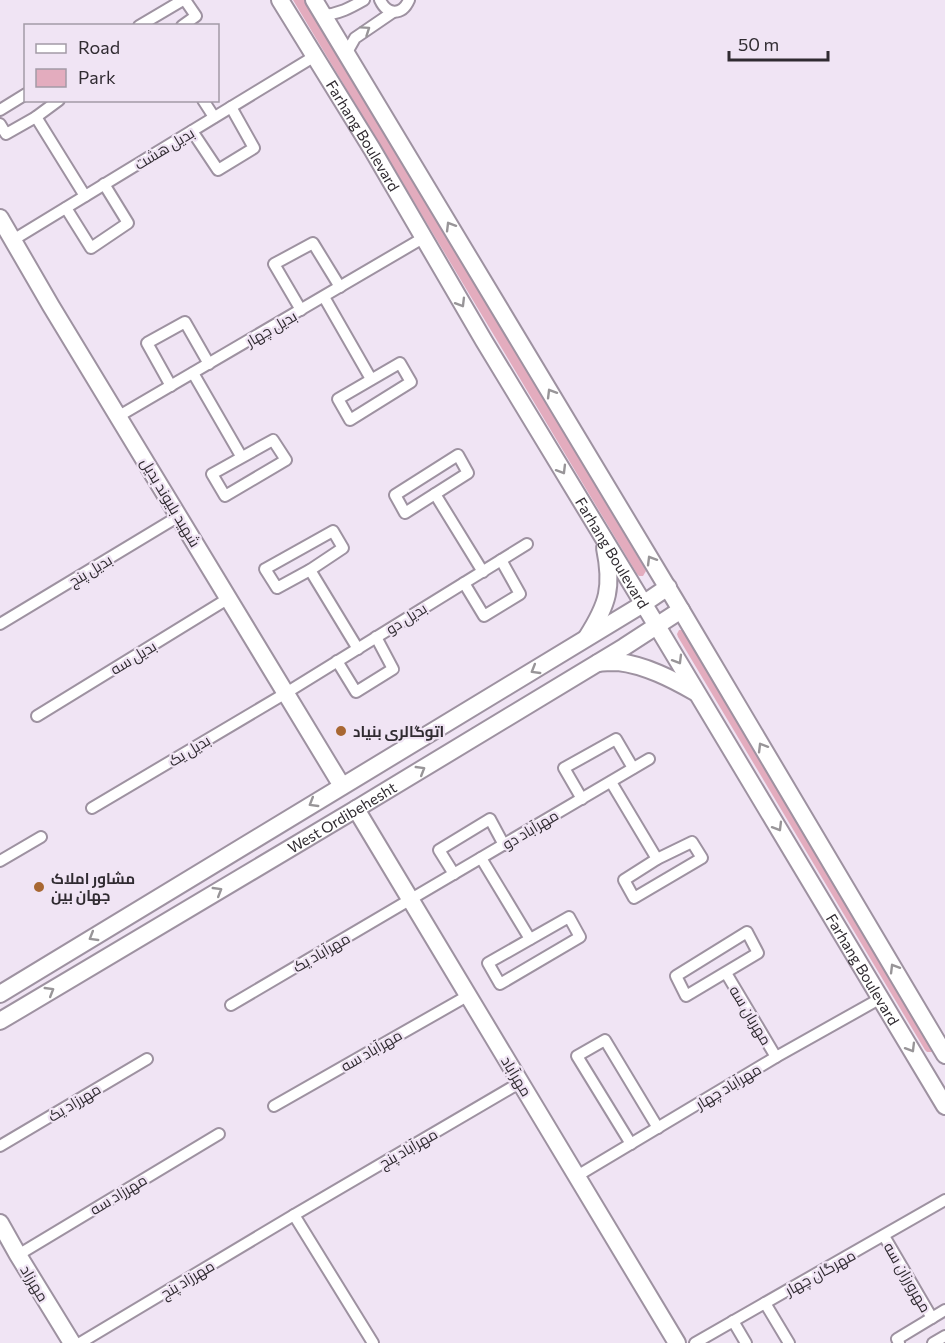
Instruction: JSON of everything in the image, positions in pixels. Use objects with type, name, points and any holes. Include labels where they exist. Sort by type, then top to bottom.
[{"type":"main road","name":"Farhang Boulevard","points":[[280,0],[372,149],[423,238],[945,1106]]},
{"type":"main road","name":"Farhang Boulevard","points":[[314,0],[668,587],[945,1055]]},
{"type":"main road","name":"شهید بلیوند بدیل","points":[[0,218],[342,786]]},
{"type":"main road","points":[[585,640],[602,613],[608,592],[609,566],[603,538]]},
{"type":"main road","name":"West Ordibehesht","points":[[0,994],[585,640],[668,587]]},
{"type":"main road","name":"West Ordibehesht","points":[[0,1021],[356,809],[681,610]]},
{"type":"main road","points":[[597,663],[617,662],[636,666],[672,680],[699,694]]},
{"type":"main road","name":"مهرآباد","points":[[356,809],[677,1343]]},
{"type":"main road","points":[[120,921],[133,942]]},
{"type":"main road","points":[[930,1080],[945,1071]]},
{"type":"main road","name":"مهرزاد","points":[[0,1223],[72,1343]]},
{"type":"street","points":[[142,24],[184,0],[196,16],[186,24]]},
{"type":"street","points":[[323,15],[337,14],[364,0]]},
{"type":"street","points":[[380,0],[384,8],[393,12]]},
{"type":"street","points":[[346,54],[355,38],[393,12],[402,9],[408,0]]},
{"type":"street","name":"بدیل هشت","points":[[13,240],[315,56]]},
{"type":"street","points":[[0,110],[24,95]]},
{"type":"street","points":[[0,124],[6,134],[56,102]]},
{"type":"street","points":[[204,102],[214,117]]},
{"type":"street","points":[[192,131],[218,170],[245,154],[254,148],[231,107]]},
{"type":"street","points":[[36,117],[85,196]]},
{"type":"street","points":[[66,208],[91,248],[128,223],[104,184]]},
{"type":"street","name":"بدیل چهار","points":[[119,417],[423,238]]},
{"type":"street","points":[[301,310],[274,264],[313,243],[340,287]]},
{"type":"street","points":[[324,297],[371,379]]},
{"type":"street","points":[[171,386],[147,344],[185,322],[209,364]]},
{"type":"street","points":[[400,363],[411,382],[350,420],[338,399],[371,379],[400,363]]},
{"type":"street","points":[[192,373],[241,456]]},
{"type":"street","points":[[273,440],[286,460],[225,496],[212,474],[241,456],[273,440]]},
{"type":"street","points":[[458,455],[468,473],[435,494],[405,513],[395,495],[458,455]]},
{"type":"street","points":[[435,494],[483,572]]},
{"type":"street","name":"بدیل پنج","points":[[0,624],[179,516]]},
{"type":"street","points":[[333,531],[342,548],[310,570],[277,588],[265,569],[333,531]]},
{"type":"street","name":"بدیل دو","points":[[286,693],[527,544]]},
{"type":"street","points":[[464,583],[484,616],[520,594],[501,560]]},
{"type":"street","points":[[310,570],[358,649]]},
{"type":"street","name":"بدیل سه","points":[[37,716],[229,598]]},
{"type":"street","points":[[337,661],[356,692],[384,675],[393,669],[376,637]]},
{"type":"street","name":"بدیل یک","points":[[92,808],[286,693]]},
{"type":"street","points":[[582,799],[564,768],[616,739],[633,768]]},
{"type":"street","name":"مهرآباد دو","points":[[411,899],[649,759]]},
{"type":"street","points":[[610,782],[657,859]]},
{"type":"street","points":[[454,874],[439,850],[490,819],[504,845]]},
{"type":"street","points":[[0,861],[41,837]]},
{"type":"street","points":[[692,842],[702,858],[634,898],[624,880],[657,859],[692,842]]},
{"type":"street","points":[[481,858],[530,939]]},
{"type":"street","name":"مهرآباد یک","points":[[231,1005],[411,899]]},
{"type":"street","points":[[569,917],[580,937],[500,984],[488,963],[530,939],[569,917]]},
{"type":"street","points":[[747,932],[758,953],[726,974],[686,996],[676,976],[747,932]]},
{"type":"street","name":"مهربان سه","points":[[726,974],[776,1057]]},
{"type":"street","name":"مهرآباد سه","points":[[274,1106],[469,995]]},
{"type":"street","name":"مهرآباد چهار","points":[[577,1176],[776,1057],[881,998]]},
{"type":"street","points":[[631,1144],[578,1056],[605,1040],[658,1128]]},
{"type":"street","name":"مهرزاد یک","points":[[0,1146],[147,1059]]},
{"type":"street","name":"مهرآباد پنج","points":[[294,1215],[521,1082]]},
{"type":"street","name":"مهرزاد سه","points":[[18,1255],[219,1134]]},
{"type":"street","name":"مهرگان چهار","points":[[695,1343],[945,1200]]},
{"type":"street","points":[[294,1215],[373,1343]]},
{"type":"street","name":"مهرزاد پنج","points":[[80,1343],[294,1215]]},
{"type":"street","name":"مهرورزان سه","points":[[884,1236],[932,1318]]},
{"type":"street","points":[[765,1303],[789,1343]]},
{"type":"street","points":[[899,1343],[897,1339],[945,1310]]},
{"type":"street","points":[[733,1321],[746,1343]]},
{"type":"street","points":[[933,1343],[945,1336]]},
{"type":"green space","points":[[293,0],[305,0],[645,569],[643,576],[637,574]]},
{"type":"green space","points":[[679,630],[684,630],[933,1050],[932,1052],[925,1050],[678,637]]},
{"type":"place","name":"اتوگالری بنیاد","points":[[341,731]]},
{"type":"place","name":"مشاور املاک جهان بین","points":[[39,887]]}]
